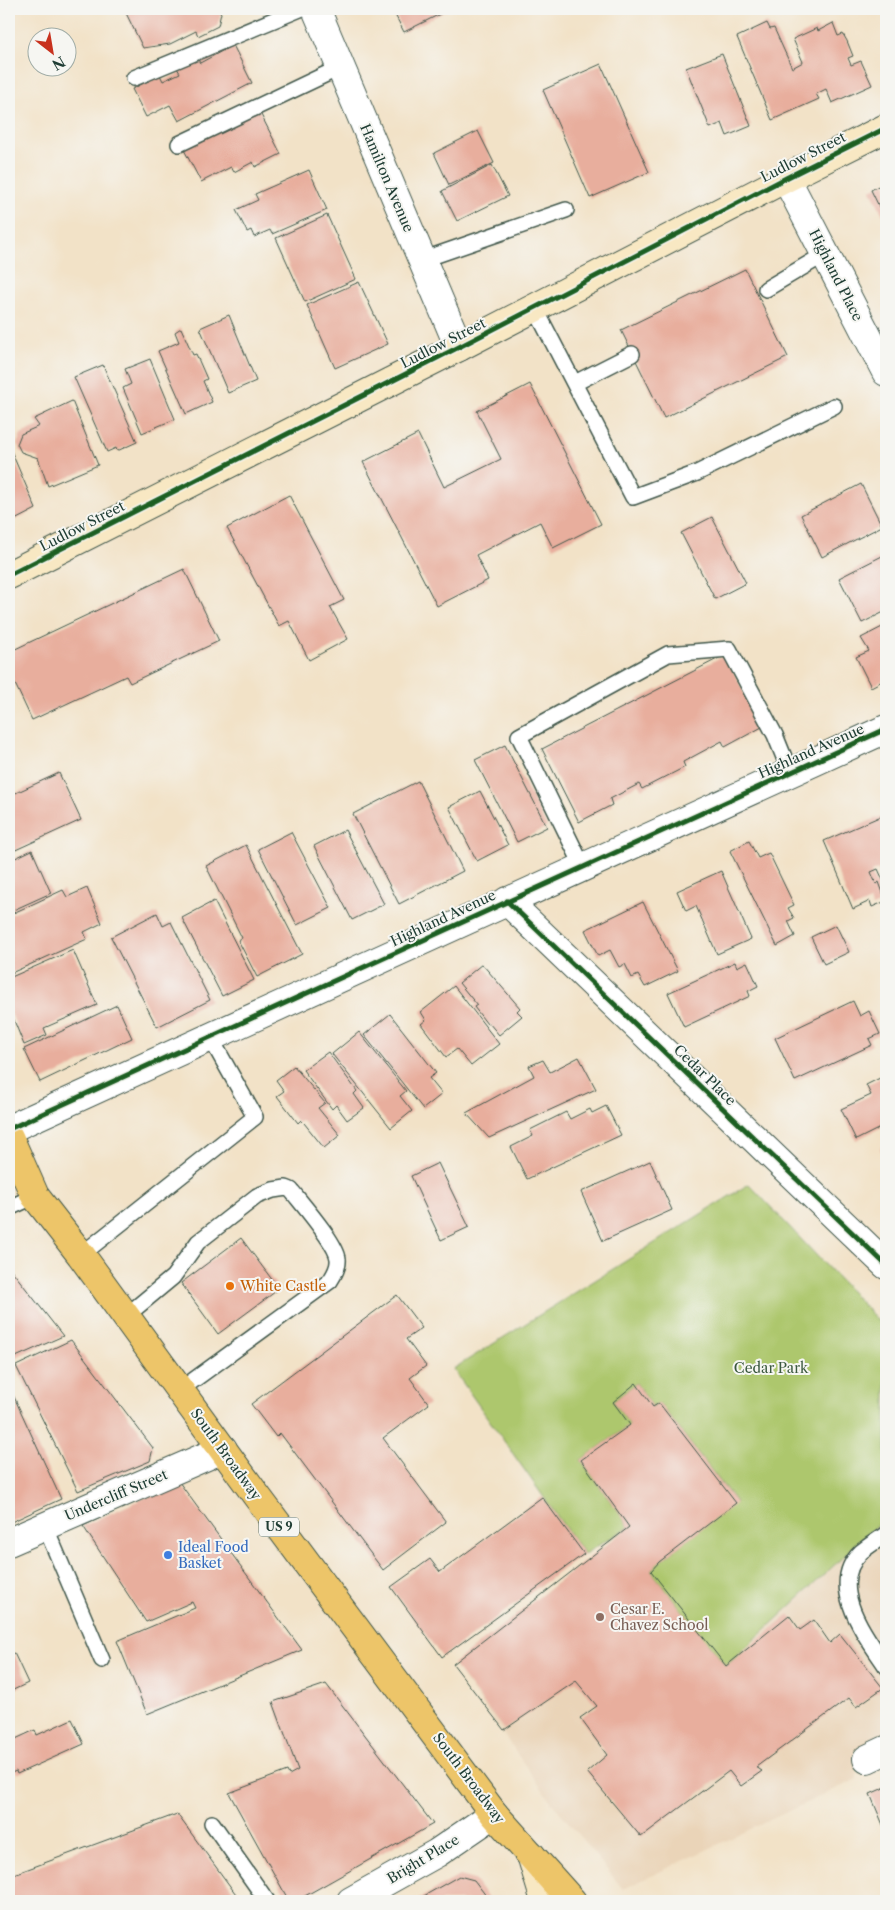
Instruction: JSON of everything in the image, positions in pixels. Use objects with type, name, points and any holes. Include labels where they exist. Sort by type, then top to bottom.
[{"type":"main road","name":"South Broadway","points":[[9,1137],[35,1196],[126,1316],[256,1495],[494,1814],[572,1901]]},
{"type":"street","name":"Hamilton Avenue","points":[[316,9],[460,347]]},
{"type":"street","name":"Ludlow Street","points":[[9,575],[460,347],[886,128]]},
{"type":"street","name":"Highland Place","points":[[786,178],[886,372]]},
{"type":"street","name":"Highland Avenue","points":[[9,1129],[886,729]]},
{"type":"street","name":"Cedar Place","points":[[507,901],[886,1265]]},
{"type":"street","name":"Undercliff Street","points":[[9,1542],[223,1449]]},
{"type":"street","name":"Bright Place","points":[[351,1901],[437,1853],[494,1814]]},
{"type":"street","points":[[531,1855],[545,1901]]},
{"type":"lane","points":[[134,78],[300,9]]},
{"type":"lane","points":[[179,144],[340,67]]},
{"type":"lane","points":[[422,260],[566,210]]},
{"type":"lane","points":[[766,289],[825,254]]},
{"type":"lane","points":[[535,308],[633,497],[696,473],[834,406]]},
{"type":"lane","points":[[575,383],[632,354]]},
{"type":"lane","points":[[583,867],[519,736],[668,654],[729,649],[775,735],[790,772]]},
{"type":"lane","points":[[81,1256],[256,1117],[210,1037]]},
{"type":"lane","points":[[126,1316],[173,1277],[198,1242],[257,1196],[273,1190],[286,1188],[292,1190],[334,1247],[338,1260],[336,1271],[330,1281],[180,1390]]},
{"type":"lane","points":[[9,1208],[35,1196]]},
{"type":"lane","points":[[45,1526],[102,1660]]},
{"type":"lane","points":[[886,1534],[860,1553],[848,1573],[848,1590],[852,1611],[863,1633],[886,1666]]},
{"type":"lane","points":[[212,1823],[267,1901]]},
{"type":"shaded area","name":"Cesar E. Chavez School","points":[[636,1383],[653,1406],[659,1403],[736,1503],[726,1666],[886,1517],[886,1751],[856,1764],[857,1779],[623,1889],[550,1800],[453,1664],[629,1527],[581,1460],[630,1425],[613,1402]]},
{"type":"green space","name":"Cedar Park","points":[[749,1184],[886,1329],[886,1517],[726,1666],[651,1571],[659,1562],[736,1502],[659,1403],[653,1407],[636,1383],[613,1402],[630,1425],[581,1460],[629,1527],[584,1554],[453,1369]]},
{"type":"building","points":[[124,9],[218,9],[221,13],[218,26],[198,36],[196,31],[170,44],[143,48]]},
{"type":"building","points":[[392,9],[450,9],[404,32]]},
{"type":"building","points":[[820,9],[841,9],[836,11]]},
{"type":"building","points":[[767,23],[770,29],[774,28],[792,68],[803,62],[793,39],[817,28],[818,31],[833,23],[838,36],[843,34],[847,41],[853,56],[848,58],[851,65],[861,61],[872,85],[832,103],[826,89],[816,94],[819,99],[772,120],[737,37]]},
{"type":"building","points":[[233,45],[252,83],[179,121],[170,105],[146,117],[132,89],[160,75],[163,81],[180,73],[177,68],[197,58],[200,63]]},
{"type":"building","points":[[722,54],[751,126],[727,136],[722,123],[710,128],[686,68]]},
{"type":"building","points":[[601,64],[649,172],[590,198],[543,90]]},
{"type":"building","points":[[256,105],[281,154],[255,167],[253,162],[234,172],[231,167],[201,182],[182,146]]},
{"type":"building","points":[[478,131],[494,163],[449,185],[434,153]]},
{"type":"building","points":[[492,165],[508,196],[457,221],[442,191]]},
{"type":"building","points":[[309,170],[327,210],[272,234],[270,230],[254,237],[251,230],[247,232],[236,210],[258,200],[255,194]]},
{"type":"building","points":[[886,182],[886,221],[871,190]]},
{"type":"building","points":[[327,215],[356,279],[305,302],[276,238]]},
{"type":"building","points":[[745,269],[788,357],[664,418],[621,330]]},
{"type":"building","points":[[359,282],[388,344],[335,368],[307,305]]},
{"type":"building","points":[[229,315],[256,381],[228,393],[200,328]]},
{"type":"building","points":[[181,328],[193,355],[196,354],[207,379],[203,381],[212,402],[186,414],[158,351],[179,342],[175,332]]},
{"type":"building","points":[[150,359],[175,419],[142,433],[123,388],[131,384],[125,369]]},
{"type":"building","points":[[103,365],[137,442],[117,451],[116,448],[107,452],[74,377]]},
{"type":"building","points":[[530,384],[601,524],[553,548],[540,522],[476,555],[488,580],[437,606],[363,462],[418,434],[444,487],[501,459],[477,411]]},
{"type":"building","points":[[72,401],[98,465],[48,486],[38,458],[21,452],[17,444],[21,434],[39,426],[34,419]]},
{"type":"building","points":[[9,446],[36,509],[9,523]]},
{"type":"building","points":[[861,484],[882,526],[822,557],[801,515]]},
{"type":"building","points":[[289,495],[344,600],[330,607],[348,639],[309,660],[289,621],[279,626],[227,528]]},
{"type":"building","points":[[712,517],[746,583],[715,599],[681,533]]},
{"type":"building","points":[[886,554],[886,611],[862,623],[839,578]]},
{"type":"building","points":[[184,569],[219,641],[130,683],[126,676],[32,720],[9,671],[9,652]]},
{"type":"building","points":[[886,625],[886,679],[871,687],[856,657],[869,651],[861,638]]},
{"type":"building","points":[[725,655],[762,727],[725,747],[722,741],[683,762],[685,767],[642,789],[639,784],[610,799],[612,805],[579,822],[542,749]]},
{"type":"building","points":[[505,745],[547,827],[517,842],[475,760]]},
{"type":"building","points":[[59,773],[81,820],[9,853],[9,796]]},
{"type":"building","points":[[418,781],[463,871],[399,904],[353,814]]},
{"type":"building","points":[[480,791],[508,845],[477,861],[449,807]]},
{"type":"building","points":[[886,814],[886,879],[883,880],[878,869],[871,872],[876,884],[879,882],[886,901],[872,907],[870,901],[853,909],[824,841]]},
{"type":"building","points":[[345,830],[384,904],[352,920],[314,846]]},
{"type":"building","points":[[291,832],[331,908],[297,925],[258,849]]},
{"type":"building","points":[[749,841],[758,858],[769,853],[794,905],[788,908],[794,918],[788,921],[795,936],[777,946],[730,851]]},
{"type":"building","points":[[246,845],[302,954],[257,977],[238,940],[242,938],[206,866]]},
{"type":"building","points":[[32,850],[51,893],[9,912],[9,861]]},
{"type":"building","points":[[721,871],[751,939],[717,954],[696,906],[686,911],[677,891]]},
{"type":"building","points":[[87,888],[102,923],[84,932],[87,939],[9,974],[9,915],[63,890],[67,897]]},
{"type":"building","points":[[214,901],[254,980],[222,996],[182,918]]},
{"type":"building","points":[[643,902],[678,971],[645,987],[638,975],[632,978],[625,964],[619,967],[610,950],[598,956],[585,930]]},
{"type":"building","points":[[157,913],[163,926],[171,922],[210,1000],[157,1027],[111,937]]},
{"type":"building","points":[[836,925],[849,952],[824,964],[811,937]]},
{"type":"building","points":[[73,950],[97,1005],[44,1028],[47,1035],[24,1045],[9,1008],[9,978]]},
{"type":"building","points":[[735,962],[737,967],[747,962],[758,986],[748,991],[750,996],[684,1027],[668,993]]},
{"type":"building","points":[[482,964],[520,1008],[517,1011],[522,1016],[499,1035],[489,1023],[487,1024],[474,1007],[477,1005],[459,983]]},
{"type":"building","points":[[454,986],[499,1044],[471,1066],[457,1049],[446,1057],[421,1024],[426,1020],[421,1012]]},
{"type":"building","points":[[853,1001],[860,1016],[869,1011],[880,1034],[869,1039],[872,1045],[795,1081],[775,1038]]},
{"type":"building","points":[[117,1005],[132,1038],[40,1082],[24,1049]]},
{"type":"building","points":[[390,1014],[436,1073],[429,1078],[442,1094],[423,1109],[364,1035]]},
{"type":"building","points":[[359,1032],[406,1091],[400,1096],[412,1111],[391,1128],[332,1054]]},
{"type":"building","points":[[328,1052],[357,1091],[354,1094],[364,1108],[347,1120],[336,1105],[332,1109],[303,1070]]},
{"type":"building","points":[[579,1057],[596,1089],[489,1138],[466,1113],[534,1076],[529,1066],[543,1060],[550,1072]]},
{"type":"building","points":[[294,1066],[325,1103],[318,1108],[340,1135],[324,1148],[301,1120],[298,1123],[277,1096],[284,1091],[276,1080]]},
{"type":"building","points":[[886,1075],[886,1125],[856,1140],[841,1109],[871,1095],[866,1085]]},
{"type":"building","points":[[606,1106],[621,1135],[527,1179],[511,1147],[533,1136],[530,1130],[566,1112],[570,1119],[590,1109],[592,1113]]},
{"type":"building","points":[[886,1145],[886,1162],[880,1148]]},
{"type":"building","points":[[650,1161],[672,1210],[603,1241],[581,1192]]},
{"type":"building","points":[[438,1163],[469,1227],[441,1240],[411,1176]]},
{"type":"building","name":"White Castle","points":[[241,1238],[279,1289],[218,1334],[181,1283]]},
{"type":"building","points":[[9,1267],[63,1336],[9,1360]]},
{"type":"building","points":[[397,1295],[422,1328],[406,1339],[426,1366],[410,1378],[429,1404],[383,1438],[446,1522],[383,1570],[280,1433],[276,1437],[251,1404]]},
{"type":"building","points":[[71,1340],[153,1448],[150,1461],[78,1491],[16,1366]]},
{"type":"building","name":"Cesar E. Chavez School","points":[[636,1383],[653,1407],[659,1403],[736,1503],[659,1562],[651,1571],[726,1666],[789,1615],[800,1630],[814,1620],[830,1643],[840,1634],[883,1688],[856,1707],[849,1698],[756,1767],[762,1771],[741,1786],[729,1771],[641,1837],[587,1772],[607,1755],[580,1718],[597,1706],[576,1681],[504,1730],[453,1664],[629,1527],[581,1460],[630,1425],[613,1402]]},
{"type":"building","points":[[9,1386],[61,1499],[9,1523]]},
{"type":"building","points":[[179,1482],[302,1650],[147,1714],[117,1641],[195,1608],[192,1602],[146,1622],[83,1526]]},
{"type":"building","points":[[542,1497],[584,1554],[442,1657],[391,1587],[430,1559],[440,1572]]},
{"type":"building","points":[[14,1653],[28,1683],[9,1692],[9,1655]]},
{"type":"building","points":[[326,1684],[433,1824],[296,1901],[289,1901],[229,1793],[287,1771],[289,1775],[298,1770],[273,1702]]},
{"type":"building","points":[[72,1719],[84,1744],[17,1774],[16,1771],[9,1774],[9,1742],[35,1730],[37,1735]]},
{"type":"building","points":[[886,1787],[886,1832],[870,1794]]},
{"type":"building","points":[[177,1814],[241,1901],[9,1901],[9,1876]]},
{"type":"building","points":[[459,1876],[474,1880],[490,1901],[415,1901]]},
{"type":"cycle path","points":[[9,575],[886,128]]},
{"type":"cycle path","points":[[9,1129],[886,729]]},
{"type":"cycle path","points":[[507,901],[886,1265]]},
{"type":"place","name":"White Castle","points":[[230,1286]]},
{"type":"place","name":"Ideal Food Basket","points":[[168,1555]]},
{"type":"place","name":"Cesar E. Chavez School","points":[[600,1617]]}]
